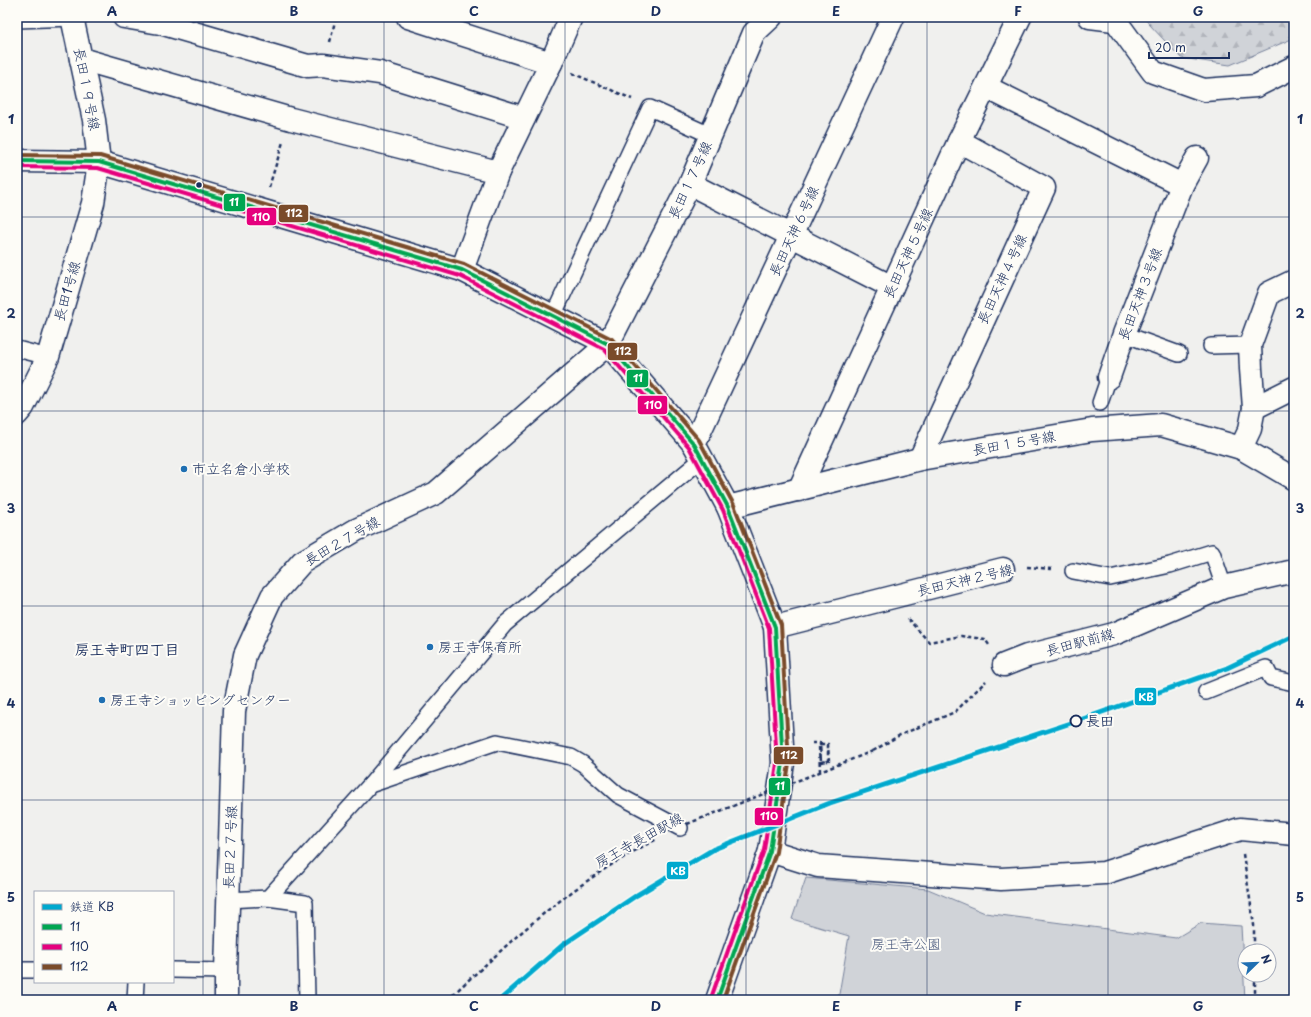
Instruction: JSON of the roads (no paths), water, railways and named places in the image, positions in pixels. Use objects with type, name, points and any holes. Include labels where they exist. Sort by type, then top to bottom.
[{"type":"street","name":"長田１９号線","points":[[74,17],[94,120],[99,162]]},
{"type":"street","points":[[124,17],[160,23],[308,66],[324,65],[380,73],[524,118]]},
{"type":"street","points":[[408,17],[551,63]]},
{"type":"street","points":[[462,270],[498,172],[551,63],[571,17]]},
{"type":"street","name":"長田１７号線","points":[[608,344],[690,184],[754,33],[771,17]]},
{"type":"street","name":"長田天神６号線","points":[[698,451],[791,235],[893,17]]},
{"type":"street","name":"長田天神５号線","points":[[799,490],[959,141],[1020,17]]},
{"type":"street","points":[[1090,17],[1114,18],[1152,72],[1204,90],[1256,86],[1294,67]]},
{"type":"street","points":[[81,59],[291,119],[498,172]]},
{"type":"street","points":[[986,87],[1182,185]]},
{"type":"street","name":"長田天神４号線","points":[[920,459],[1044,188],[959,141]]},
{"type":"street","name":"長田天神３号線","points":[[1109,377],[1124,334],[1182,185],[1197,158]]},
{"type":"street","points":[[17,161],[99,162],[462,270],[608,344],[698,451],[728,507],[775,627],[783,763],[770,851],[717,1000]]},
{"type":"street","name":"長田1号線","points":[[17,414],[23,407],[48,357],[93,202],[99,162]]},
{"type":"street","points":[[690,184],[892,287]]},
{"type":"street","points":[[1241,448],[1250,429],[1254,408],[1250,345],[1270,293],[1294,281]]},
{"type":"street","name":"長田２７号線","points":[[226,1000],[234,711],[245,655],[272,596],[302,562],[356,530],[436,493],[608,344]]},
{"type":"street","points":[[1254,408],[1294,388]]},
{"type":"street","name":"長田１５号線","points":[[728,507],[920,459],[1092,430],[1162,425],[1241,448],[1294,479]]},
{"type":"street","name":"長田天神２号線","points":[[775,627],[893,598],[1003,568]]},
{"type":"street","name":"長田駅前線","points":[[1004,664],[1027,656],[1114,634],[1224,587],[1294,571]]},
{"type":"street","points":[[770,851],[818,866],[1001,879],[1104,873],[1240,829],[1294,834]]},
{"type":"lane","points":[[17,20],[74,17]]},
{"type":"lane","points":[[553,316],[650,108],[710,135]]},
{"type":"lane","points":[[1124,334],[1179,354]]},
{"type":"lane","points":[[1211,346],[1250,345]]},
{"type":"lane","points":[[17,349],[48,357]]},
{"type":"lane","name":"長田天神３号線","points":[[1100,403],[1109,377]]},
{"type":"lane","points":[[268,898],[370,784],[505,624],[698,451]]},
{"type":"lane","points":[[1073,571],[1110,578],[1170,565],[1212,552],[1224,587]]},
{"type":"lane","points":[[1206,692],[1266,668],[1271,678],[1294,683]]},
{"type":"lane","points":[[370,784],[497,742],[571,757],[583,764],[618,795],[684,826]]},
{"type":"lane","points":[[228,900],[268,898],[305,903],[307,1000]]},
{"type":"lane","points":[[17,970],[34,970]]},
{"type":"lane","points":[[174,970],[226,970]]},
{"type":"lane","points":[[135,1000],[136,983]]},
{"type":"rail line","name":"KB","points":[[500,1000],[564,944],[637,895],[714,849],[830,803],[1077,721],[1227,668],[1294,636]]},
{"type":"place","name":"市立名倉小学校","points":[[184,469]]},
{"type":"place","name":"房王寺保育所","points":[[430,647]]},
{"type":"place","name":"房王寺ショッピングセンター","points":[[102,700]]},
{"type":"place","name":"長田","points":[[1076,721]]},
{"type":"district","name":"房王寺町四丁目","points":[[127,650]]},
{"type":"park label","name":"房王寺公園","points":[[906,944]]}]
